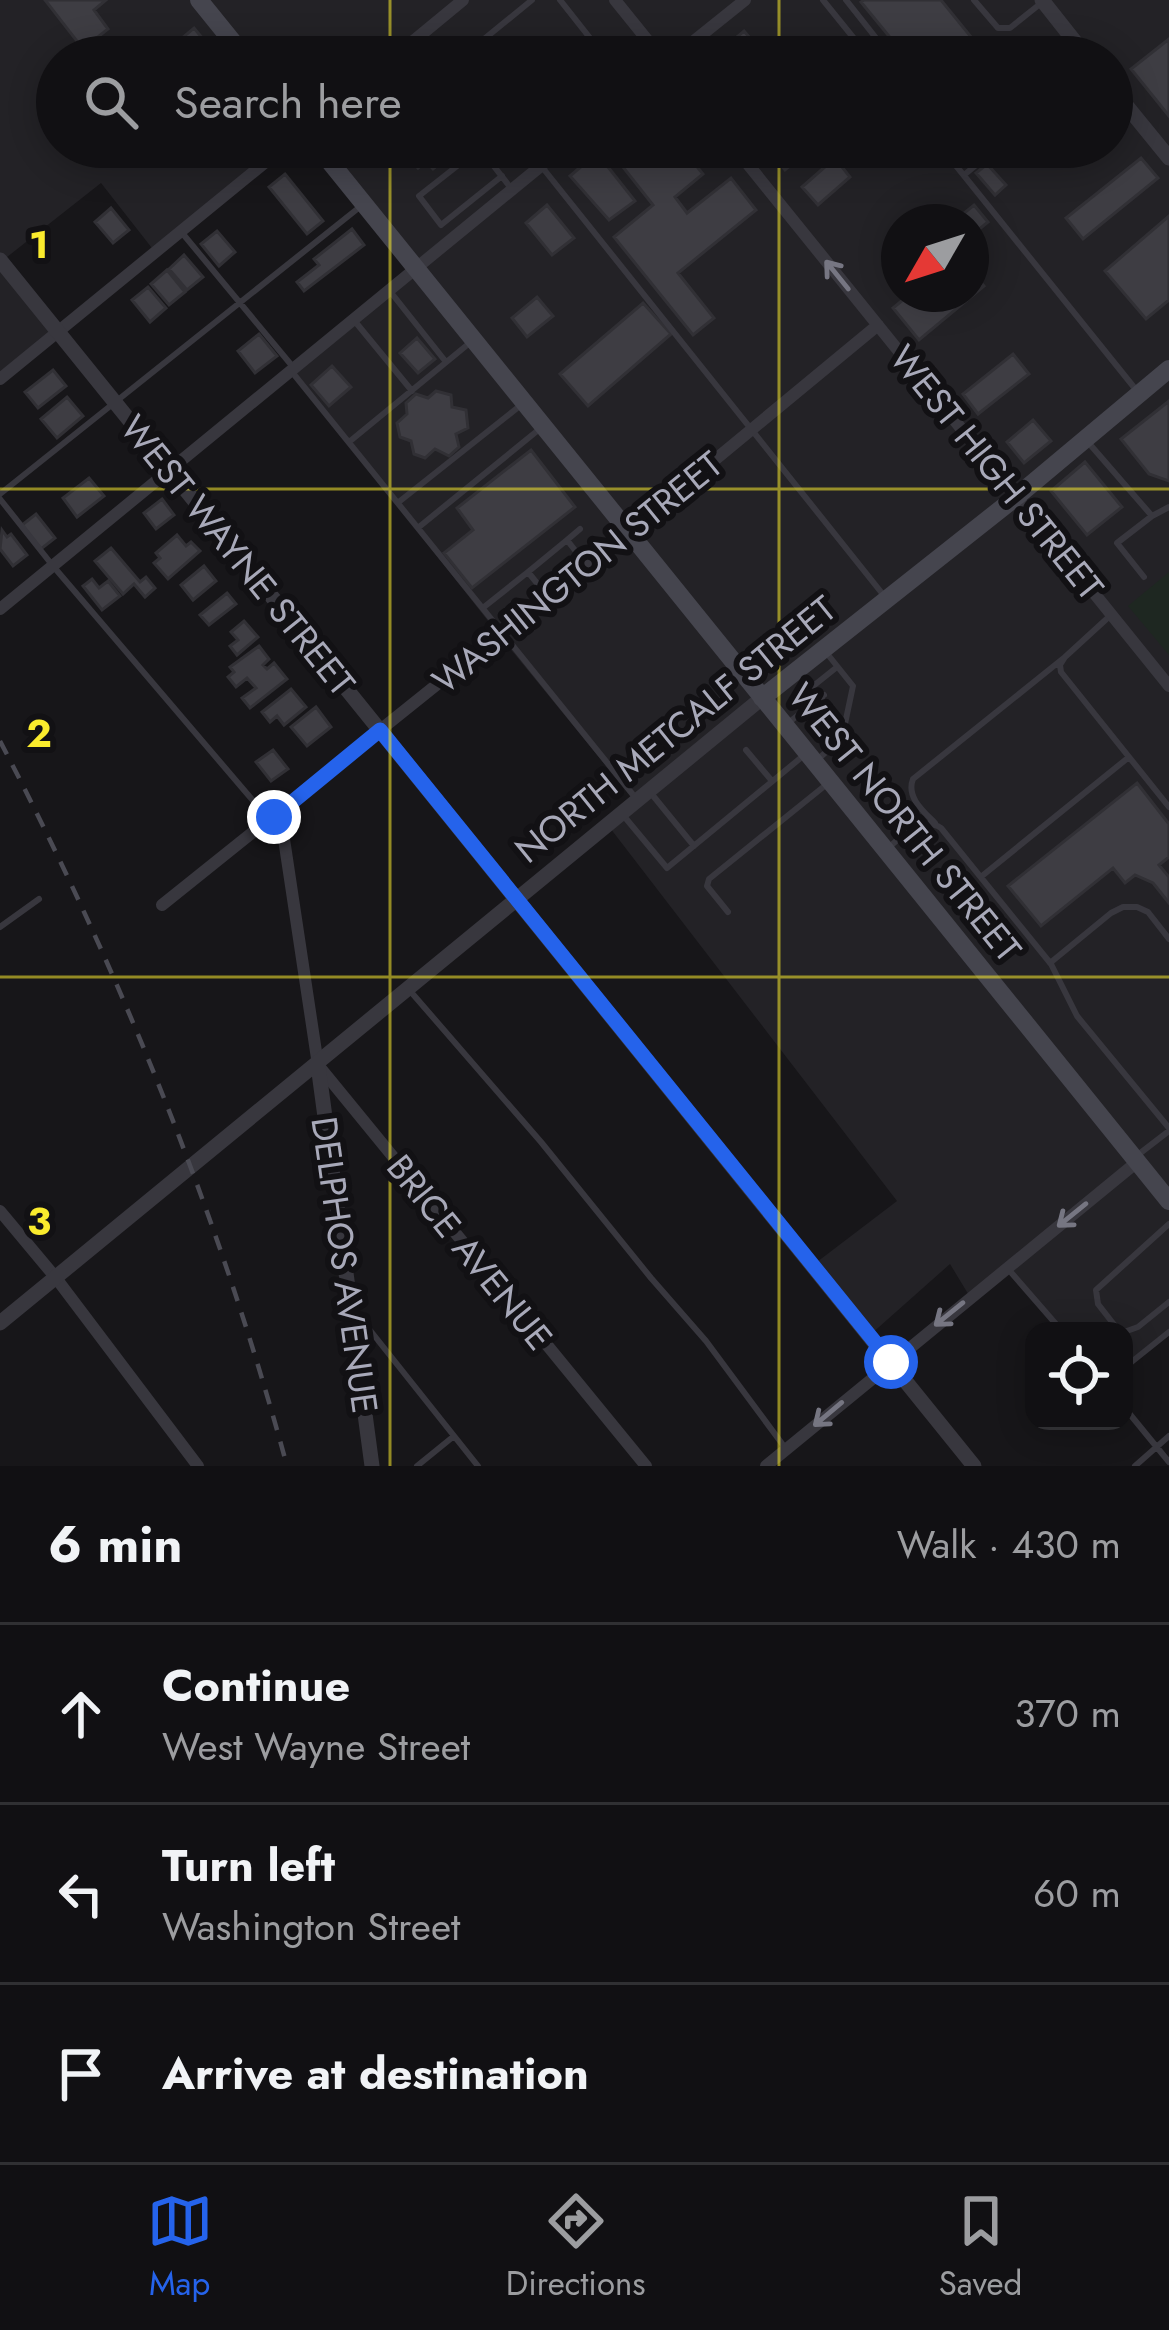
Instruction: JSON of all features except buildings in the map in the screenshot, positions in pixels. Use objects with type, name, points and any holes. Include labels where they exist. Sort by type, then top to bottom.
[{"type":"main road","points":[[201,1],[228,36]]},
{"type":"main road","name":"WEST NORTH STREET","points":[[335,168],[1169,1202]]},
{"type":"main road","name":"NORTH METCALF STREET","points":[[763,698],[1169,369]]},
{"type":"street","points":[[423,36],[464,0]]},
{"type":"street","points":[[615,0],[644,36]]},
{"type":"street","points":[[700,36],[745,0]]},
{"type":"street","points":[[1042,1],[1070,36]]},
{"type":"street","points":[[1133,114],[1169,158]]},
{"type":"street","points":[[0,379],[258,168]]},
{"type":"street","points":[[0,609],[538,168]]},
{"type":"street","name":"WEST HIGH STREET","points":[[751,168],[1169,686]]},
{"type":"street","name":"WEST WAYNE STREET","points":[[0,260],[974,1466]]},
{"type":"street","name":"WASHINGTON STREET","points":[[162,905],[878,325]]},
{"type":"street","name":"NORTH METCALF STREET","points":[[0,1323],[763,698]]},
{"type":"street","points":[[274,817],[284,839],[318,1065]]},
{"type":"street","name":"DELPHOS AVENUE","points":[[318,1065],[372,1466]]},
{"type":"street","name":"BRICE AVENUE","points":[[318,1065],[646,1466]]},
{"type":"street","points":[[766,1466],[1136,1160]]},
{"type":"street","points":[[0,1211],[198,1466]]},
{"type":"lane","points":[[488,36],[532,0]]},
{"type":"lane","points":[[560,0],[588,36]]},
{"type":"lane","points":[[823,0],[852,36]]},
{"type":"lane","points":[[846,0],[874,36]]},
{"type":"lane","points":[[974,0],[998,28],[1010,28],[1042,1]]},
{"type":"lane","points":[[455,168],[419,196],[441,226],[502,176]]},
{"type":"lane","points":[[496,168],[512,189]]},
{"type":"lane","points":[[543,168],[887,600]]},
{"type":"lane","points":[[958,168],[1139,394]]},
{"type":"lane","points":[[964,175],[972,168]]},
{"type":"lane","points":[[274,817],[261,810],[52,566],[0,497],[364,203]]},
{"type":"lane","points":[[181,231],[503,632],[642,794],[694,846]]},
{"type":"lane","points":[[388,289],[446,362]]},
{"type":"lane","points":[[352,318],[412,391]]},
{"type":"lane","points":[[349,442],[473,340]]},
{"type":"lane","points":[[398,502],[524,402]]},
{"type":"lane","points":[[419,527],[543,426]]},
{"type":"lane","points":[[1084,438],[1151,516]]},
{"type":"lane","points":[[1144,577],[1117,543],[1169,507]]},
{"type":"lane","points":[[483,607],[580,529]]},
{"type":"lane","points":[[567,540],[586,565]]},
{"type":"lane","points":[[528,572],[547,596]]},
{"type":"lane","points":[[1112,614],[910,785],[912,795],[1050,964],[1078,1016],[1169,1129],[1136,1160]]},
{"type":"lane","points":[[621,812],[667,868],[772,782],[832,747],[842,738],[853,686],[824,649]]},
{"type":"lane","points":[[1065,657],[1061,672],[1169,807]]},
{"type":"lane","points":[[812,688],[838,667]]},
{"type":"lane","points":[[797,670],[844,726]]},
{"type":"lane","points":[[836,685],[846,677]]},
{"type":"lane","points":[[785,725],[822,696]]},
{"type":"lane","points":[[803,711],[832,747]]},
{"type":"lane","points":[[746,750],[772,782]]},
{"type":"lane","points":[[981,877],[1129,757]]},
{"type":"lane","points":[[728,912],[707,886],[709,879],[830,782]]},
{"type":"lane","points":[[885,851],[924,823],[940,828]]},
{"type":"lane","points":[[0,927],[39,899]]},
{"type":"lane","points":[[1050,964],[1123,907],[1148,912],[1169,939]]},
{"type":"lane","points":[[409,989],[706,1341],[786,1448]]},
{"type":"lane","points":[[1113,1322],[1098,1304],[1096,1290],[1169,1224]]},
{"type":"lane","points":[[1007,1267],[1055,1322]]},
{"type":"lane","points":[[1133,1329],[1169,1302]]},
{"type":"lane","points":[[354,1323],[369,1329],[478,1466]]},
{"type":"lane","points":[[1133,1361],[1169,1332]]},
{"type":"lane","points":[[1133,1418],[1169,1462]]},
{"type":"lane","points":[[417,1466],[454,1436]]},
{"type":"lane","points":[[1135,1466],[1169,1436]]},
{"type":"shaded area","points":[[0,0],[1169,0],[1169,1332],[1133,1361],[1133,1322],[1054,1322],[1007,1267],[970,1297],[950,1264],[870,1335],[813,1265],[897,1201],[607,824],[634,800],[290,369],[415,267],[335,168],[1133,168],[1133,36],[36,36],[36,168],[258,168],[155,252],[101,183],[2,261],[58,331],[0,379]]},
{"type":"shaded area","points":[[1169,572],[1169,655],[1128,606]]},
{"type":"railway","points":[[0,741],[86,916],[163,1096],[230,1279],[287,1466]]},
{"type":"route","points":[[274,817],[380,730],[891,1362]]}]
